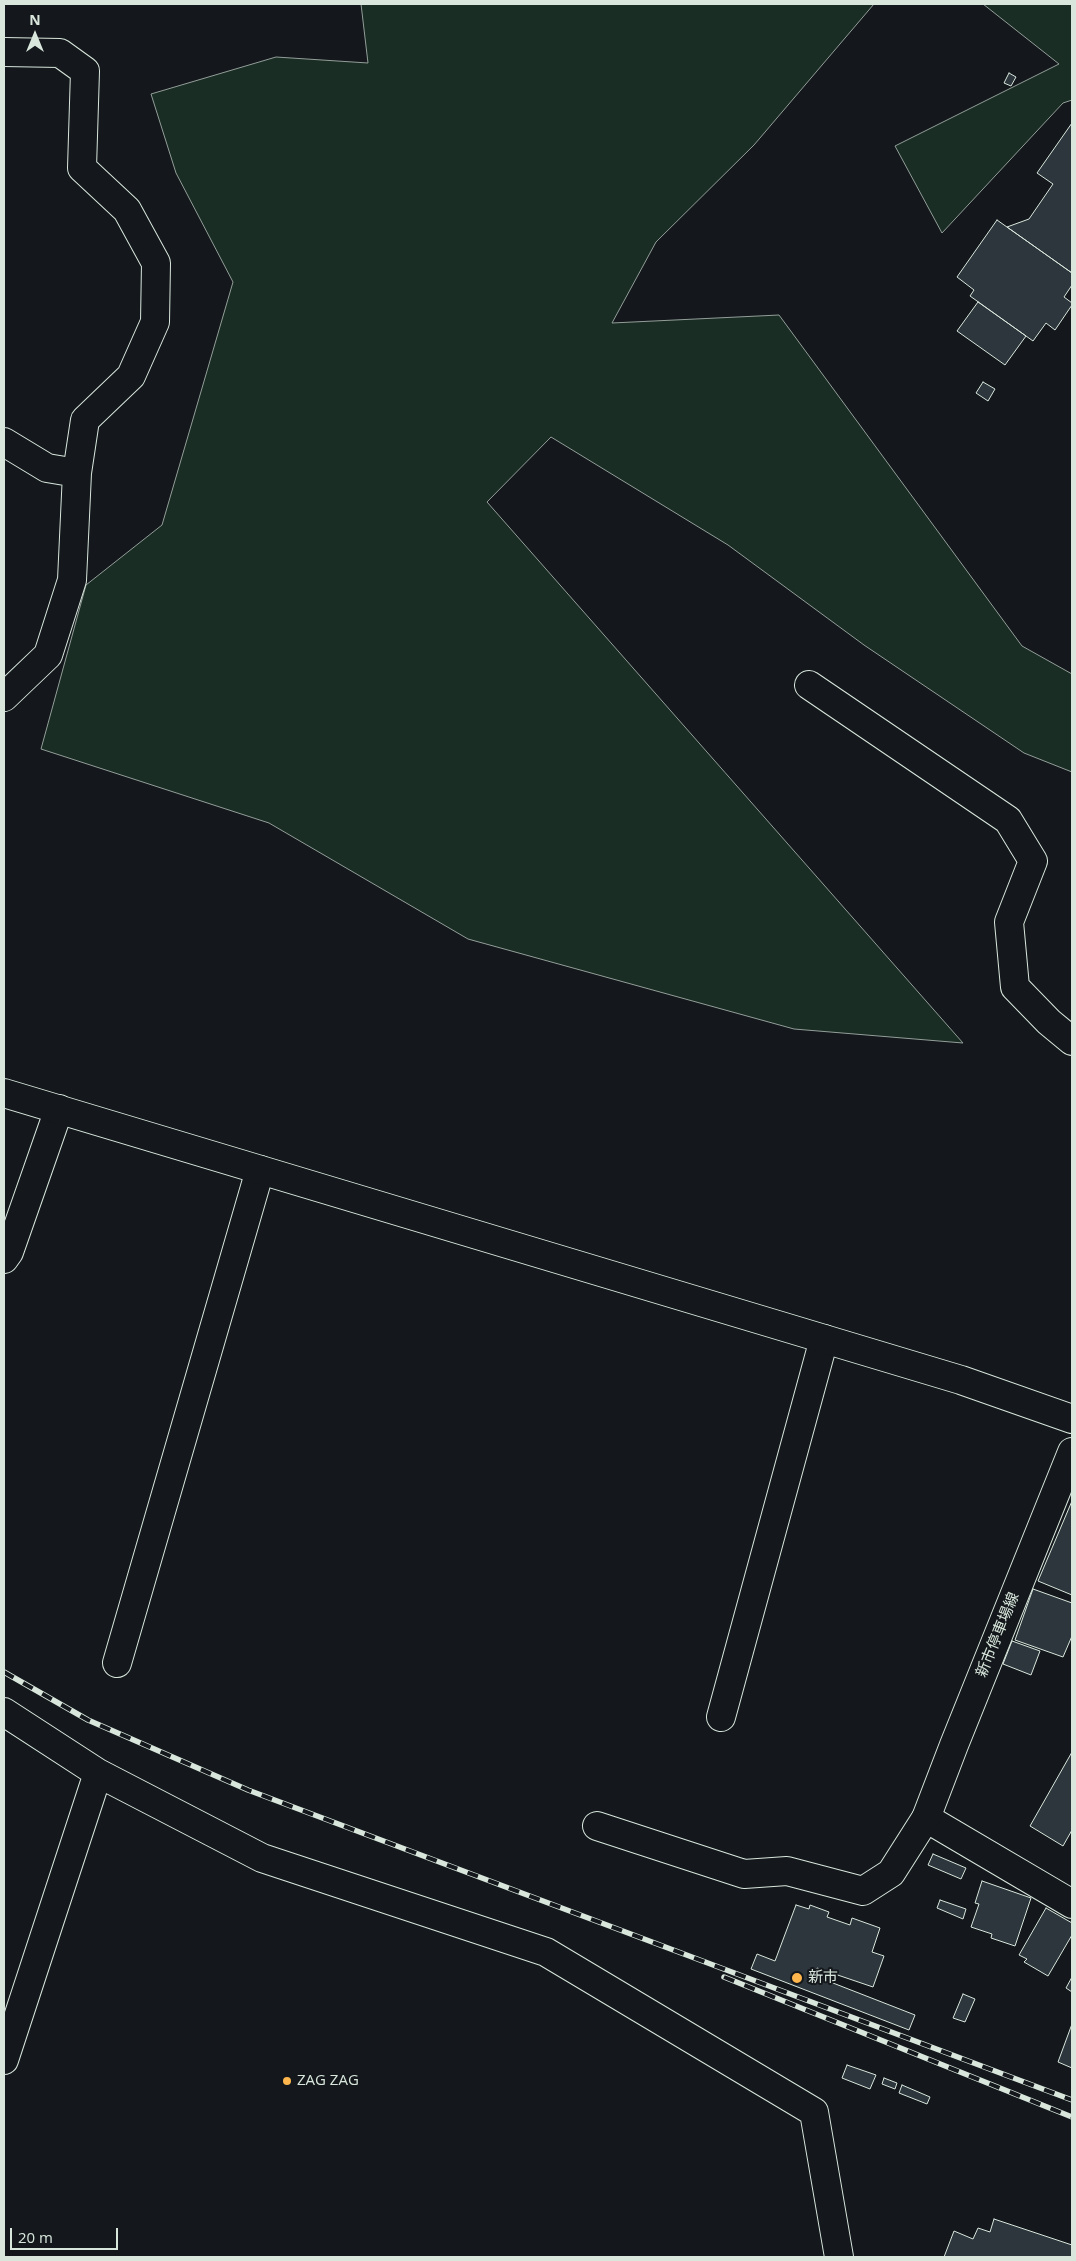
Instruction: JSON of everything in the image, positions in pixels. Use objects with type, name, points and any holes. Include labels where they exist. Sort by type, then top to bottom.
[{"type":"street","points":[[4,52],[60,53],[85,71],[82,168],[127,210],[156,263],[155,322],[131,376],[85,420],[77,473],[72,580],[48,655],[4,697]]},
{"type":"street","points":[[4,442],[47,468],[77,473]]},
{"type":"street","points":[[809,685],[1008,820],[1034,861],[1009,922],[1015,987],[1049,1022],[1072,1041]]},
{"type":"street","points":[[4,1093],[961,1380],[1072,1419]]},
{"type":"street","points":[[4,1259],[9,1252],[59,1109]]},
{"type":"street","points":[[116,1663],[260,1170]]},
{"type":"street","points":[[721,1717],[824,1339]]},
{"type":"street","name":"新市停車場線","points":[[597,1826],[744,1874],[788,1871],[863,1891],[891,1872],[926,1818],[1072,1452]]},
{"type":"street","points":[[4,1712],[98,1773],[262,1858],[546,1952],[814,2112],[838,2257]]},
{"type":"street","points":[[4,2060],[98,1773]]},
{"type":"street","points":[[926,1818],[1072,1904]]},
{"type":"green space","points":[[361,4],[874,4],[754,145],[656,242],[612,323],[779,315],[1022,646],[1072,674],[1072,772],[1024,753],[864,645],[728,545],[551,437],[487,502],[963,1043],[794,1029],[468,939],[269,823],[41,749],[86,585],[162,525],[233,282],[176,173],[151,94],[276,57],[368,63]]},
{"type":"green space","points":[[983,4],[1072,4],[1072,100],[1063,103],[942,233],[895,146],[1059,64]]},
{"type":"building","points":[[1009,73],[1016,77],[1011,86],[1004,83]]},
{"type":"building","points":[[1072,123],[1072,273],[1007,227],[1029,219],[1053,184],[1037,173]]},
{"type":"building","points":[[997,220],[1072,273],[1072,285],[1064,297],[1072,305],[1055,330],[1046,323],[1033,341],[970,296],[974,290],[957,277]]},
{"type":"building","points":[[978,302],[1026,336],[1005,365],[957,331]]},
{"type":"building","points":[[983,382],[995,389],[988,401],[976,393]]},
{"type":"building","points":[[1072,1501],[1072,1595],[1038,1581]]},
{"type":"building","points":[[1033,1589],[1072,1603],[1072,1636],[1063,1657],[1015,1640]]},
{"type":"building","points":[[1012,1641],[1040,1651],[1031,1675],[1003,1664]]},
{"type":"building","points":[[1072,1752],[1072,1830],[1063,1846],[1030,1826]]},
{"type":"building","points":[[933,1854],[966,1868],[961,1879],[928,1865]]},
{"type":"building","points":[[982,1881],[1031,1898],[1015,1946],[991,1938],[992,1934],[971,1927],[979,1904],[975,1903]]},
{"type":"building","points":[[940,1900],[966,1909],[963,1919],[937,1908]]},
{"type":"building","points":[[796,1905],[809,1909],[810,1905],[829,1912],[827,1917],[850,1925],[852,1918],[880,1928],[872,1952],[884,1956],[873,1987],[817,1968],[815,1976],[915,2015],[909,2030],[751,1969],[757,1954],[775,1961]]},
{"type":"building","points":[[1046,1908],[1072,1923],[1072,1935],[1048,1976],[1024,1962],[1027,1959],[1019,1955]]},
{"type":"building","points":[[1072,1977],[1072,1992],[1066,1988]]},
{"type":"building","points":[[963,1994],[975,1999],[965,2022],[953,2018]]},
{"type":"building","points":[[1072,2024],[1072,2068],[1058,2062]]},
{"type":"building","points":[[847,2065],[876,2075],[870,2089],[842,2078]]},
{"type":"building","points":[[884,2078],[897,2083],[895,2089],[882,2084]]},
{"type":"building","points":[[902,2085],[930,2097],[927,2104],[899,2093]]},
{"type":"building","points":[[994,2219],[1072,2245],[1072,2257],[944,2257],[954,2231],[973,2239],[978,2228],[990,2232]]},
{"type":"railway","points":[[4,1672],[88,1720],[248,1790],[1072,2100]]},
{"type":"railway","points":[[724,1977],[1072,2117]]},
{"type":"place","name":"新市","points":[[797,1978]]},
{"type":"place","name":"ZAG ZAG","points":[[287,2081]]}]
